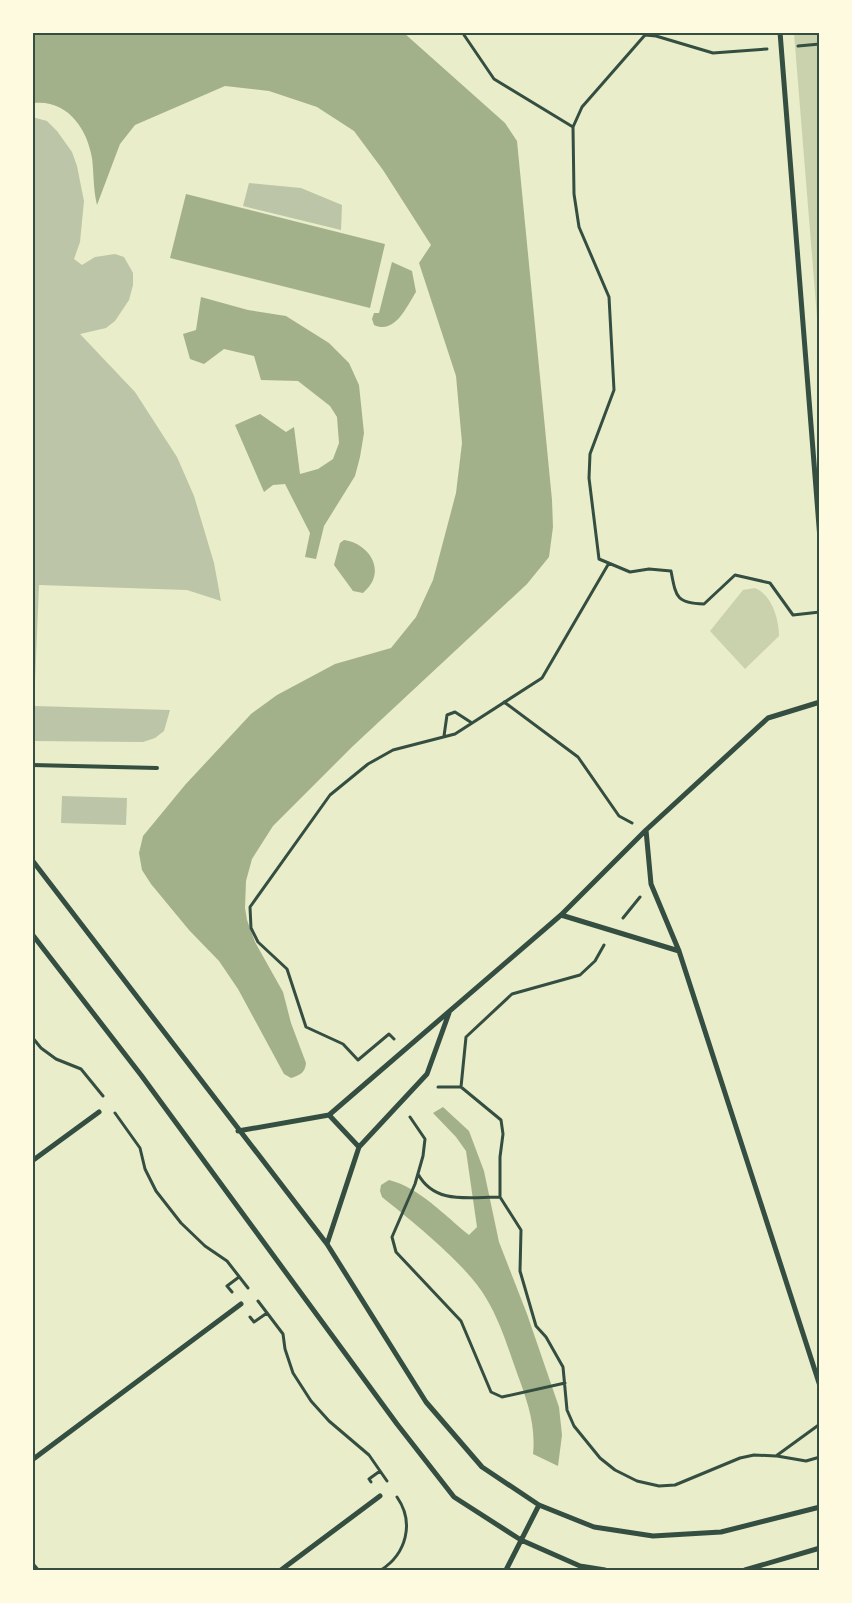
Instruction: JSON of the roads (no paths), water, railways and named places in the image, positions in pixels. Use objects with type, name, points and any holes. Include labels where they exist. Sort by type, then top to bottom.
[{"type":"street","points":[[780,32],[820,539]]},
{"type":"street","points":[[238,1131],[329,1115],[450,1013],[561,915],[646,830],[768,718],[820,702]]},
{"type":"street","points":[[646,830],[651,884],[678,951],[820,1386]]},
{"type":"street","points":[[32,860],[326,1244],[426,1402],[482,1467],[540,1505],[594,1527],[653,1536],[721,1532],[820,1507]]},
{"type":"street","points":[[561,915],[678,951]]},
{"type":"street","points":[[32,934],[141,1075],[391,1416],[454,1497],[521,1540],[580,1566],[604,1570]]},
{"type":"street","points":[[326,1244],[359,1147],[427,1074],[450,1013]]},
{"type":"street","points":[[32,1162],[99,1112]]},
{"type":"street","points":[[329,1115],[359,1147]]},
{"type":"street","points":[[32,1460],[241,1304]]},
{"type":"street","points":[[281,1570],[380,1496]]},
{"type":"street","points":[[506,1570],[540,1505]]},
{"type":"street","points":[[745,1570],[820,1548]]},
{"type":"street","points":[[32,1564],[37,1570]]},
{"type":"lane","points":[[32,765],[157,768]]}]
